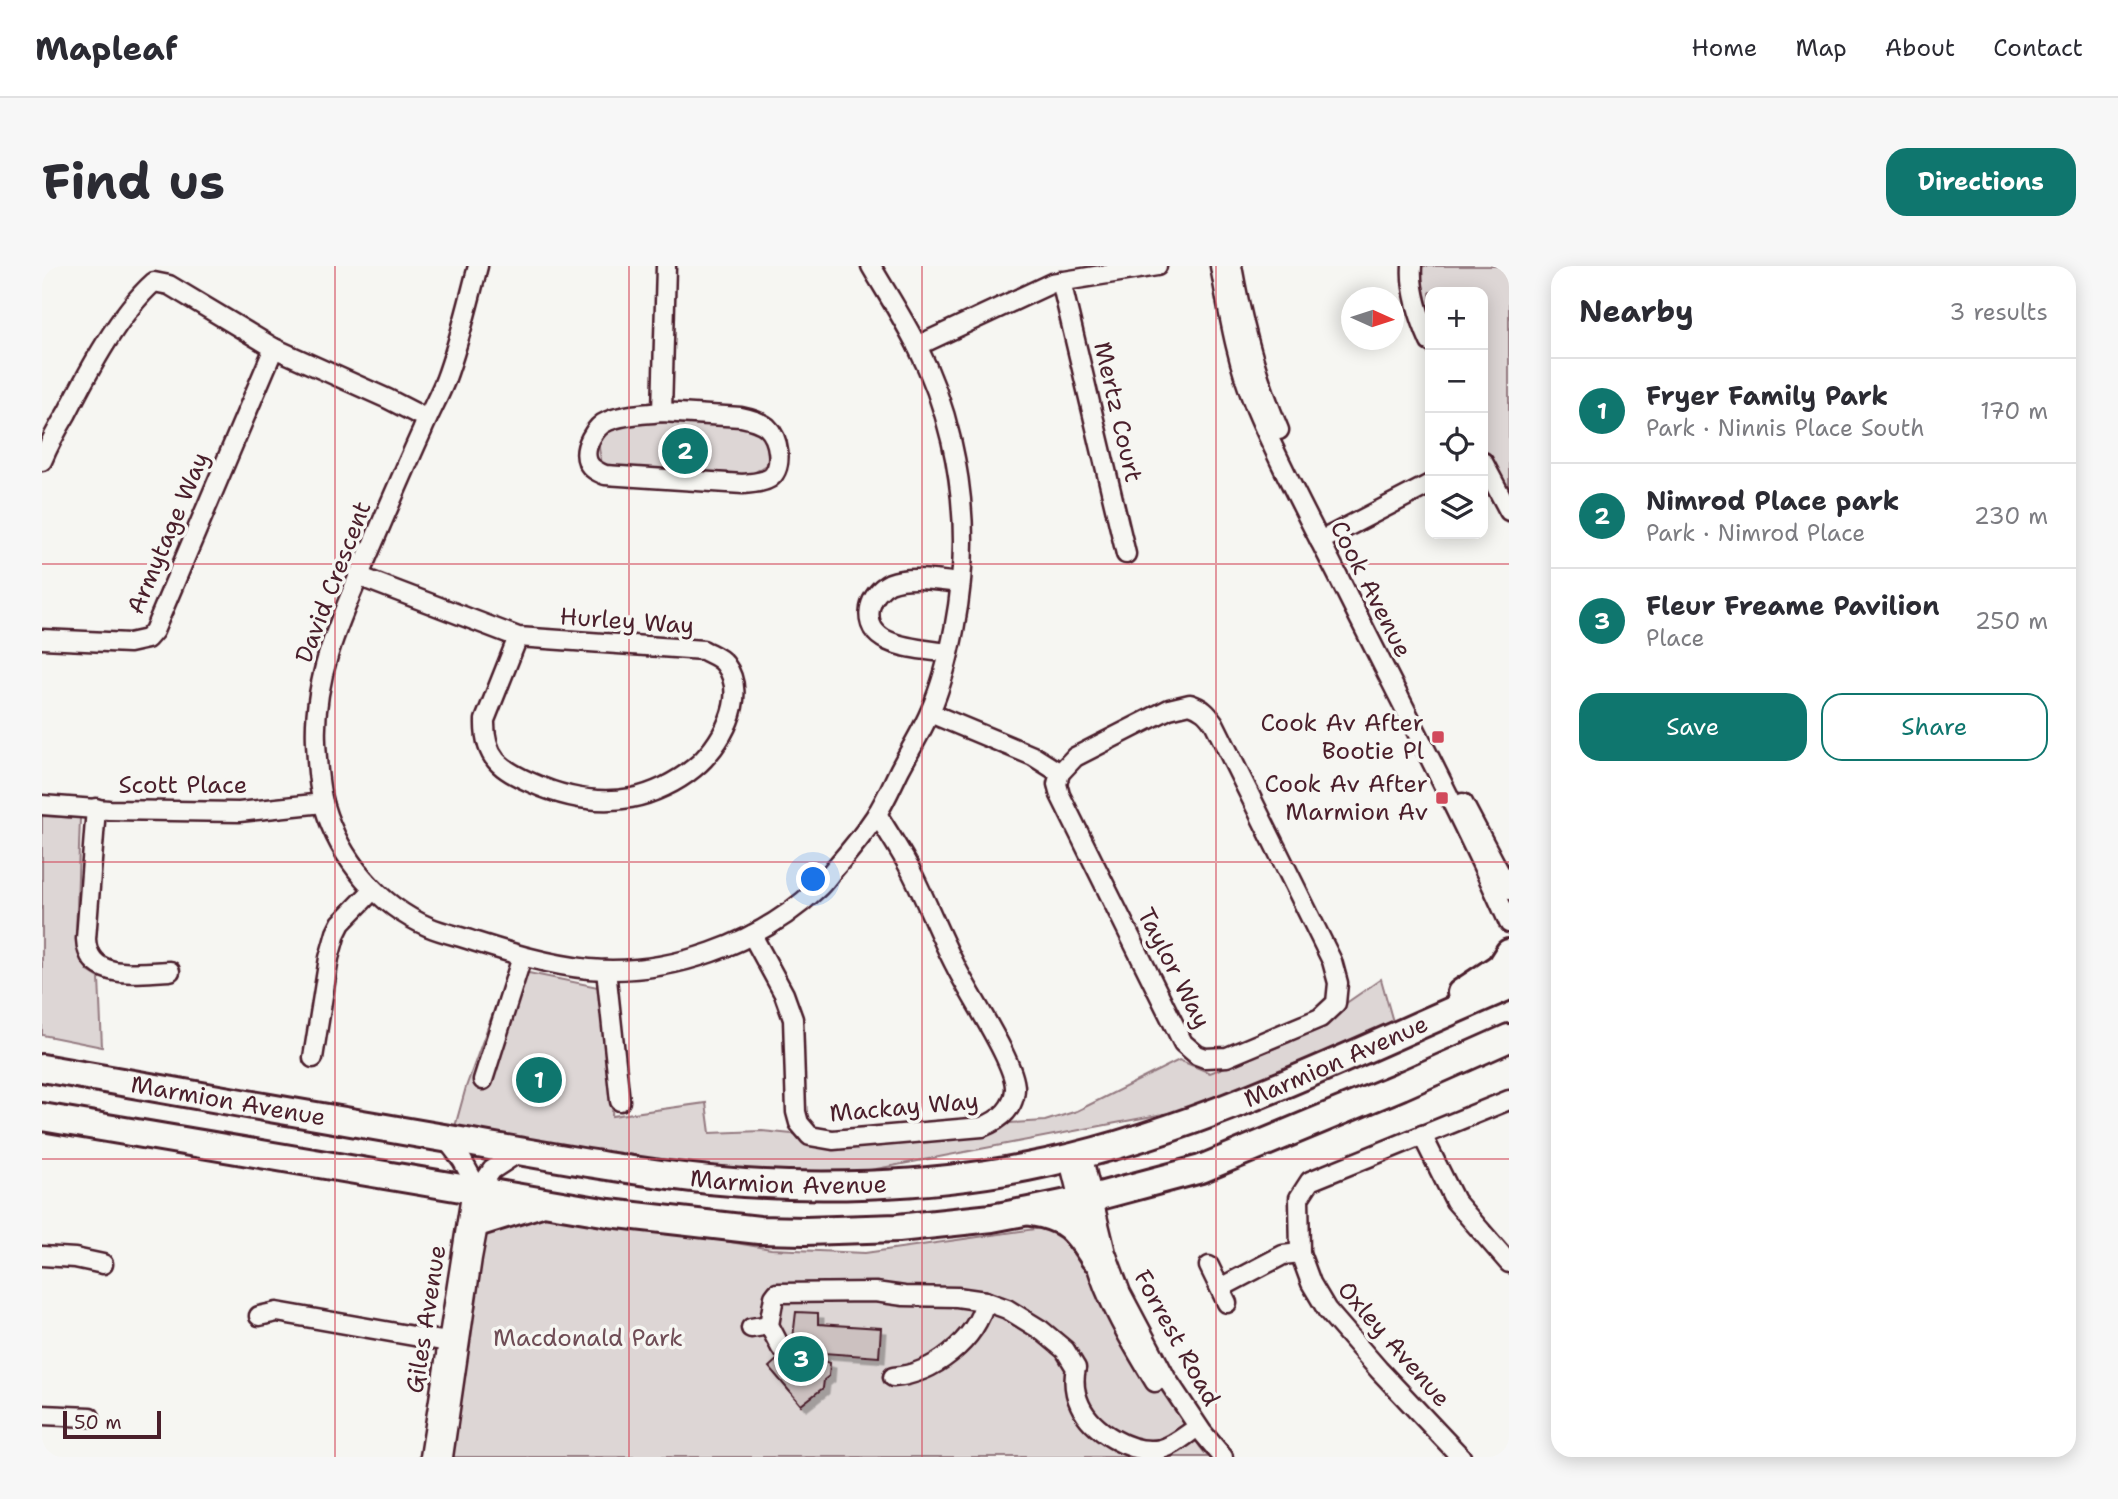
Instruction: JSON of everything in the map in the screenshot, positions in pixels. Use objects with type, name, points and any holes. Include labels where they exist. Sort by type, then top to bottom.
[{"type":"highway","points":[[1399,1033],[1401,1026],[1415,1015],[1456,996],[1500,967],[1509,953]]},
{"type":"highway","name":"Marmion Avenue","points":[[42,1068],[446,1139],[706,1179],[803,1185],[943,1180],[1075,1156],[1151,1135],[1225,1110],[1509,986]]},
{"type":"highway","name":"Marmion Avenue","points":[[42,1117],[608,1213],[760,1230],[898,1228],[992,1218],[1029,1211],[1201,1169],[1509,1038]]},
{"type":"highway","points":[[480,1222],[521,1208],[547,1203]]},
{"type":"highway","points":[[1029,1211],[1056,1218],[1070,1225],[1094,1258]]},
{"type":"street","name":"David Crescent","points":[[478,266],[462,329],[445,380],[358,576],[322,672],[317,699],[316,739],[323,803],[351,861],[373,890],[401,911],[429,927],[522,957],[606,970],[667,964],[702,955],[752,935],[790,911],[818,888],[877,814],[930,713],[957,615],[963,540],[958,483],[939,395],[917,346],[871,266]]},
{"type":"street","points":[[662,412],[666,266]]},
{"type":"street","points":[[917,346],[1052,283],[1157,266]]},
{"type":"street","name":"Cook Avenue","points":[[1220,266],[1230,325],[1256,408],[1509,890]]},
{"type":"street","name":"Cook Avenue","points":[[1233,266],[1243,323],[1261,387],[1283,442],[1509,923]]},
{"type":"street","points":[[1412,266],[1411,279],[1425,331]]},
{"type":"street","name":"Mertz Court","points":[[1061,281],[1126,554]]},
{"type":"street","points":[[42,461],[87,374],[112,334],[154,282],[169,285],[274,348],[427,419]]},
{"type":"street","name":"Armytage Way","points":[[42,639],[129,643],[147,639],[154,631],[274,348]]},
{"type":"street","points":[[662,412],[753,419],[766,426],[773,435],[779,456],[777,468],[772,476],[763,482],[743,484],[605,475],[592,468],[587,461],[586,452],[600,425],[622,417],[662,412]]},
{"type":"street","points":[[1488,471],[1509,510]]},
{"type":"street","points":[[1326,538],[1425,487]]},
{"type":"street","name":"Hurley Way","points":[[358,576],[518,637],[703,650],[724,663],[731,675],[733,701],[727,726],[718,741],[694,768],[654,791],[614,800],[589,800],[538,786],[503,769],[494,759],[485,735],[485,720],[518,637]]},
{"type":"street","points":[[948,653],[886,641],[877,634],[869,614],[879,591],[890,583],[906,580],[960,583]]},
{"type":"street","name":"Taylor Way","points":[[1190,704],[1207,712],[1332,961],[1338,993],[1332,1009],[1320,1018],[1236,1055],[1205,1058],[1189,1049],[1183,1043],[1060,795],[1060,773],[1075,757],[1169,709],[1190,704]]},
{"type":"street","points":[[930,713],[1033,756],[1060,773]]},
{"type":"street","name":"Scott Place","points":[[42,805],[239,813],[323,803]]},
{"type":"street","points":[[96,808],[86,939],[88,953],[100,967],[108,970],[137,973],[170,971]]},
{"type":"street","name":"Mackay Way","points":[[752,935],[784,994],[793,1018],[796,1112],[799,1123],[810,1136],[832,1140],[982,1127],[1006,1113],[1014,1098],[1012,1069],[956,967],[910,868],[877,814]]},
{"type":"street","points":[[313,1059],[335,933],[341,923],[373,890]]},
{"type":"street","points":[[483,1080],[522,957]]},
{"type":"street","points":[[606,970],[621,1101]]},
{"type":"street","name":"Oxley Avenue","points":[[1461,1457],[1327,1310],[1311,1283],[1300,1253],[1299,1198],[1310,1181],[1509,1100]]},
{"type":"street","points":[[1422,1135],[1455,1201],[1509,1263]]},
{"type":"street","name":"Giles Avenue","points":[[430,1457],[482,1204],[479,1191],[462,1160],[446,1139]]},
{"type":"street","name":"Giles Avenue","points":[[443,1457],[470,1202],[492,1170],[521,1151]]},
{"type":"street","name":"Forrest Road","points":[[1075,1156],[1086,1199],[1121,1293],[1207,1457]]},
{"type":"street","name":"Forrest Road","points":[[1086,1199],[1094,1258],[1105,1288],[1134,1348],[1169,1405],[1223,1457]]},
{"type":"street","points":[[1209,1266],[1224,1295],[1283,1255],[1300,1253]]},
{"type":"street","points":[[42,1256],[75,1258],[103,1264]]},
{"type":"street","points":[[781,1348],[769,1325],[777,1293],[875,1292],[904,1297],[957,1297],[985,1301],[1015,1314],[1041,1330],[1065,1350],[1076,1368],[1074,1381],[1080,1406],[1095,1425],[1119,1442],[1151,1450],[1163,1448],[1194,1430]]},
{"type":"street","points":[[893,1377],[913,1373],[957,1347],[969,1336],[981,1317],[985,1301]]},
{"type":"street","points":[[259,1316],[277,1312],[454,1344]]},
{"type":"street","points":[[751,1328],[769,1325]]},
{"type":"street","points":[[42,1415],[90,1417]]},
{"type":"green space","points":[[1422,266],[1509,266],[1509,502],[1488,458],[1488,287],[1425,287],[1425,294],[1420,272]]},
{"type":"green space","points":[[671,420],[719,422],[755,429],[768,441],[767,465],[750,475],[737,475],[602,464],[599,446],[608,432],[629,424]]},
{"type":"green space","points":[[42,816],[80,818],[76,936],[80,958],[88,971],[99,978],[102,1047],[42,1035]]},
{"type":"green space","points":[[509,969],[598,987],[613,1098],[612,1116],[706,1103],[710,1133],[762,1131],[802,1135],[1045,1121],[1077,1111],[1179,1060],[1210,1073],[1290,1042],[1381,979],[1395,1029],[1210,1105],[793,1185],[453,1134],[466,1087]]},
{"type":"green space","name":"Macdonald Park","points":[[486,1200],[771,1249],[865,1253],[1078,1223],[1103,1284],[1208,1457],[447,1457]]},
{"type":"building","points":[[796,1312],[818,1313],[818,1324],[881,1328],[879,1357],[824,1353],[823,1361],[830,1363],[829,1376],[824,1380],[823,1388],[801,1405],[769,1367],[792,1346]]},
{"type":"place","name":"Nimrod Place park","points":[[685,451]]},
{"type":"place","name":"Cook Av After Bootie Pl","points":[[1438,737]]},
{"type":"place","name":"Cook Av After Marmion Av","points":[[1442,798]]},
{"type":"place","name":"Fryer Family Park","points":[[539,1080]]},
{"type":"place","name":"Fleur Freame Pavilion","points":[[801,1359]]}]
